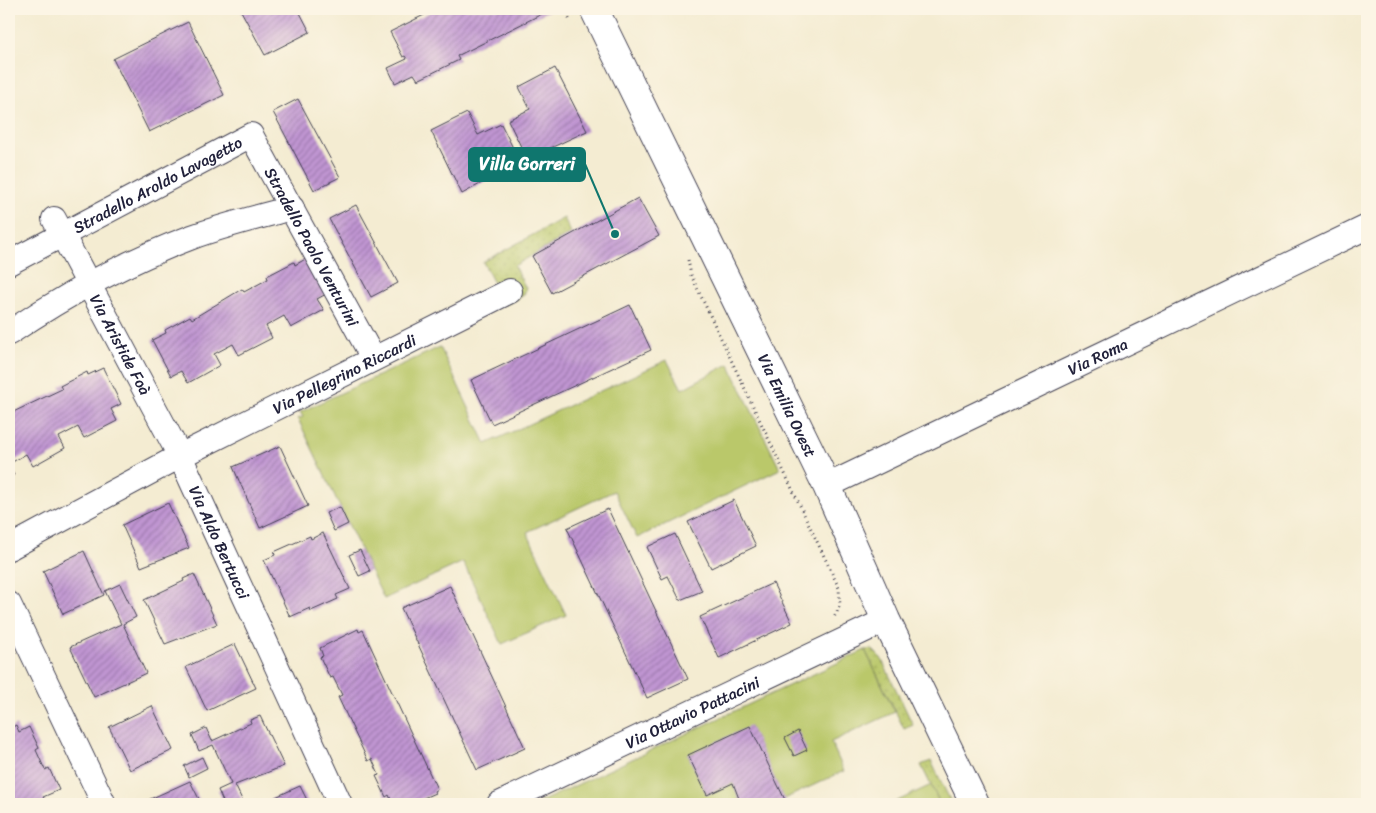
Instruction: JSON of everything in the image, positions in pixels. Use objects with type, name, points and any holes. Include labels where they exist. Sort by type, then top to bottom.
[{"type":"street","name":"Via Emilia Ovest","points":[[594,9],[827,486],[886,620],[975,804]]},
{"type":"street","name":"Stradello Paolo Venturini","points":[[251,135],[373,358]]},
{"type":"street","name":"Stradello Aroldo Lavagetto","points":[[9,263],[58,227],[251,135]]},
{"type":"street","points":[[9,333],[89,286],[135,262],[194,237],[292,208]]},
{"type":"street","name":"Via Aristide Foà","points":[[58,227],[180,456]]},
{"type":"street","name":"Via Roma","points":[[827,486],[1367,227]]},
{"type":"street","name":"Via Pellegrino Riccardi","points":[[180,456],[510,291]]},
{"type":"street","points":[[9,548],[180,456]]},
{"type":"street","name":"Via Aldo Bertucci","points":[[180,456],[340,804]]},
{"type":"street","points":[[9,604],[104,804]]},
{"type":"street","name":"Via Ottavio Pattacini","points":[[499,804],[886,620]]},
{"type":"path","points":[[565,9],[572,25]]},
{"type":"path","points":[[684,252],[691,275],[839,588],[840,606],[829,627]]},
{"type":"green space","points":[[564,218],[571,233],[514,266],[526,288],[524,295],[505,305],[483,262]]},
{"type":"green space","points":[[440,347],[486,444],[667,360],[682,389],[729,364],[780,469],[637,538],[614,491],[527,532],[566,615],[502,644],[463,562],[384,599],[298,419],[303,417],[300,412]]},
{"type":"green space","points":[[872,649],[881,658],[913,725],[904,729],[865,650]]},
{"type":"green space","points":[[865,650],[895,712],[831,742],[844,771],[784,799],[750,727],[688,755],[707,794],[733,783],[741,804],[536,804]]},
{"type":"green space","points":[[931,761],[952,804],[940,804],[921,765]]},
{"type":"green space","points":[[931,785],[940,804],[891,804]]},
{"type":"building","points":[[240,9],[298,9],[310,32],[265,55]]},
{"type":"building","points":[[431,9],[552,9],[457,56],[459,60],[418,80],[414,74],[395,83],[388,68],[407,59],[405,56],[403,57],[390,32],[432,11]]},
{"type":"building","points":[[188,22],[224,95],[149,132],[113,59]]},
{"type":"building","points":[[555,68],[587,131],[527,159],[508,120],[530,109],[519,87]]},
{"type":"building","points":[[298,99],[340,177],[314,190],[273,112]]},
{"type":"building","points":[[467,113],[478,135],[501,124],[520,162],[462,194],[431,131]]},
{"type":"building","points":[[638,198],[659,236],[552,293],[532,256]]},
{"type":"building","points":[[356,205],[398,283],[371,297],[329,219]]},
{"type":"building","points":[[309,257],[328,293],[317,299],[324,310],[291,328],[284,316],[266,326],[272,338],[239,355],[233,344],[214,354],[220,365],[188,383],[181,371],[171,376],[152,340],[166,333],[165,330],[190,316],[192,319],[242,289],[244,292],[268,279],[267,276],[294,262],[295,265]]},
{"type":"building","points":[[630,305],[651,350],[492,424],[471,380]]},
{"type":"building","points":[[103,368],[121,404],[111,409],[117,421],[84,438],[78,427],[59,437],[65,448],[33,466],[26,454],[9,464],[9,414],[62,389],[60,386],[87,372],[88,375]]},
{"type":"building","points":[[280,446],[308,506],[260,528],[233,467]]},
{"type":"building","points":[[9,466],[14,475],[9,478]]},
{"type":"building","points":[[734,500],[756,546],[711,568],[688,522]]},
{"type":"building","points":[[168,503],[189,548],[141,567],[122,525]]},
{"type":"building","points":[[340,507],[348,524],[334,531],[326,513]]},
{"type":"building","points":[[608,509],[688,679],[647,698],[567,528]]},
{"type":"building","points":[[323,533],[350,589],[336,595],[338,599],[311,611],[310,608],[290,617],[264,560],[275,555],[274,552],[310,536],[311,539]]},
{"type":"building","points":[[675,534],[702,591],[680,600],[668,576],[662,579],[647,547]]},
{"type":"building","points":[[360,550],[370,571],[359,576],[349,555]]},
{"type":"building","points":[[84,551],[104,595],[63,614],[43,571]]},
{"type":"building","points":[[194,574],[217,624],[165,644],[144,600],[184,581],[183,579]]},
{"type":"building","points":[[773,583],[792,623],[719,658],[700,617]]},
{"type":"building","points":[[120,584],[136,617],[123,624],[146,673],[94,697],[70,647],[121,624],[105,591]]},
{"type":"building","points":[[450,586],[525,748],[477,770],[401,608]]},
{"type":"building","points":[[358,629],[359,632],[363,630],[437,789],[434,791],[435,793],[410,804],[393,804],[389,795],[386,797],[376,776],[379,775],[372,759],[368,761],[338,697],[342,695],[333,677],[330,678],[320,657],[323,656],[320,648]]},
{"type":"building","points":[[235,644],[256,688],[207,711],[186,667]]},
{"type":"building","points":[[152,706],[173,750],[130,770],[109,727]]},
{"type":"building","points":[[260,716],[284,766],[235,785],[244,804],[224,804],[218,790],[231,784],[213,745],[199,751],[192,735],[206,728],[212,741],[251,723],[250,720]]},
{"type":"building","points":[[16,725],[19,732],[29,727],[39,748],[36,750],[45,770],[49,768],[59,790],[43,797],[46,803],[44,804],[9,804],[9,729]]},
{"type":"building","points":[[750,726],[787,804],[741,804],[733,783],[707,795],[688,755]]},
{"type":"building","points":[[798,731],[807,750],[794,756],[785,738]]},
{"type":"building","points":[[202,757],[207,768],[189,777],[184,766]]},
{"type":"building","points":[[190,781],[200,801],[198,804],[139,804]]},
{"type":"building","points":[[300,786],[309,804],[260,804]]},
{"type":"place","name":"Villa Gorreri","points":[[615,234]]}]
